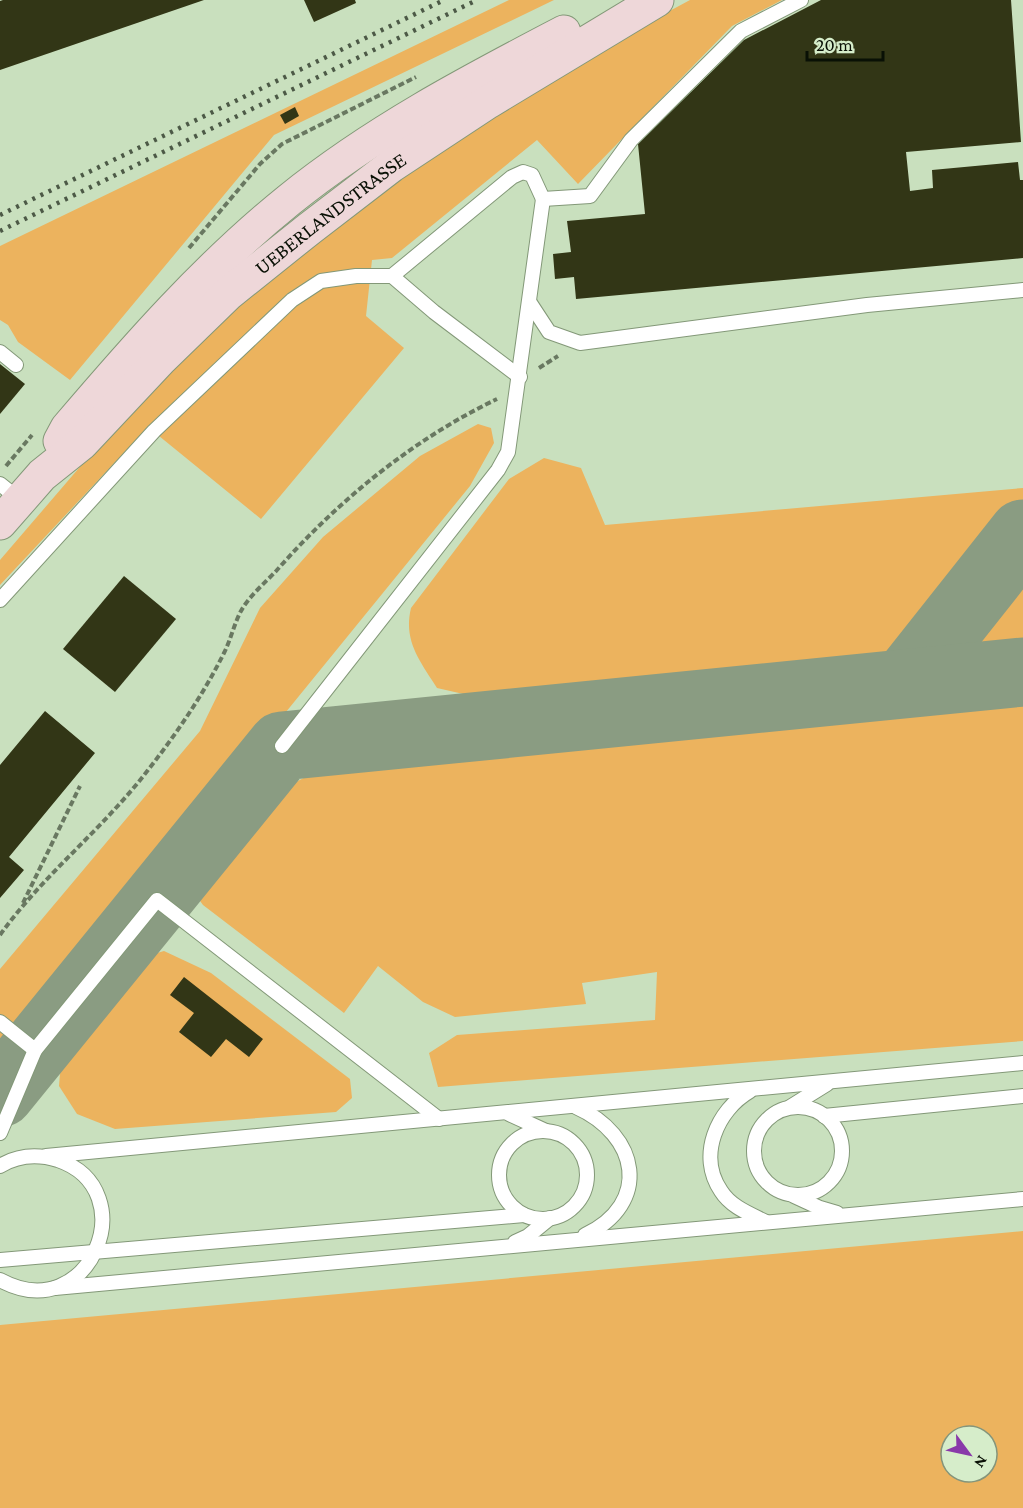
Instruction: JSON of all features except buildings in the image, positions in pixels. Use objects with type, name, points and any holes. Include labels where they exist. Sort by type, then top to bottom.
[{"type":"main road","name":"UEBERLANDSTRASSE","points":[[42,475],[68,428],[141,341],[217,264],[289,200],[373,139],[461,86],[565,32],[643,0]]},
{"type":"main road","name":"UEBERLANDSTRASSE","points":[[7,502],[82,443],[160,360],[229,293],[309,229],[391,166],[459,121],[657,0]]},
{"type":"lane","points":[[543,199],[590,196],[631,140],[741,31],[801,0]]},
{"type":"lane","points":[[0,600],[154,431],[292,300],[321,281],[356,276],[392,276],[512,177],[523,172],[532,175],[543,199],[513,433],[508,452],[498,470],[282,746]]},
{"type":"lane","points":[[392,276],[519,383]]},
{"type":"lane","points":[[530,303],[549,332],[580,343],[867,305],[1023,290]]},
{"type":"lane","points":[[0,352],[16,365]]},
{"type":"lane","points":[[0,1133],[35,1050],[157,900],[439,1119]]},
{"type":"lane","points":[[0,1022],[35,1050]]},
{"type":"lane","points":[[0,1166],[23,1156],[46,1156],[1023,1063]]},
{"type":"lane","points":[[831,1081],[772,1115],[762,1126],[756,1140],[754,1155],[758,1170],[767,1182],[780,1191],[820,1208],[845,1215]]},
{"type":"lane","points":[[754,1089],[737,1099],[721,1118],[711,1145],[712,1169],[721,1191],[742,1211],[768,1222]]},
{"type":"lane","points":[[786,1108],[801,1107],[824,1116],[1023,1096]]},
{"type":"lane","points":[[574,1106],[597,1116],[614,1131],[627,1153],[630,1180],[621,1205],[605,1226],[575,1240]]},
{"type":"lane","points":[[504,1112],[546,1131]]},
{"type":"lane","points":[[792,1195],[818,1190],[837,1172],[842,1146],[838,1132],[824,1116]]},
{"type":"lane","points":[[507,1246],[528,1236],[550,1218],[563,1214],[582,1196],[587,1170],[583,1156],[573,1143],[561,1134],[546,1131],[531,1132],[517,1139],[507,1150],[500,1164],[499,1179],[503,1194],[512,1206],[524,1215]]},
{"type":"lane","points":[[46,1156],[68,1163],[85,1177],[98,1196],[103,1218],[101,1241],[91,1262],[75,1278],[55,1288]]},
{"type":"lane","points":[[0,1280],[13,1287],[34,1291],[1023,1199]]},
{"type":"lane","points":[[0,1260],[524,1215],[550,1218]]},
{"type":"path","points":[[0,935],[21,906],[146,774],[191,714],[225,651],[242,609],[314,528],[360,487],[398,458],[580,343]]},
{"type":"path","points":[[21,906],[80,786]]},
{"type":"shaded area","points":[[509,0],[554,0],[274,135],[70,380],[18,342],[8,325],[0,320],[0,246]]},
{"type":"shaded area","points":[[690,0],[782,0],[732,26],[578,184],[537,140],[392,258],[372,260],[366,316],[404,348],[261,519],[148,427],[0,585],[0,560],[121,419],[241,299],[339,221],[492,114],[577,61]]},
{"type":"shaded area","points":[[478,424],[491,428],[494,443],[470,486],[0,1063],[0,969],[200,731],[260,608],[323,537],[420,456]]},
{"type":"shaded area","points":[[544,458],[581,468],[605,525],[1023,488],[1023,653],[503,703],[437,688],[419,660],[411,641],[409,620],[411,608],[509,479]]},
{"type":"shaded area","points":[[1023,692],[1023,1041],[438,1087],[429,1053],[457,1035],[655,1020],[657,972],[582,983],[586,1004],[455,1017],[423,1002],[378,966],[344,1013],[203,905],[195,894],[195,882],[251,813],[294,783],[375,750]]},
{"type":"shaded area","points":[[164,951],[211,973],[350,1079],[352,1098],[336,1112],[115,1129],[77,1114],[59,1086],[62,1049],[129,961]]},
{"type":"shaded area","points":[[1023,1231],[1023,1508],[0,1508],[0,1325]]},
{"type":"taxiway","points":[[905,683],[1023,534]]},
{"type":"taxiway","points":[[0,1093],[282,746],[1023,672]]},
{"type":"railway","points":[[0,215],[444,0]]},
{"type":"railway","points":[[0,231],[477,0]]}]
